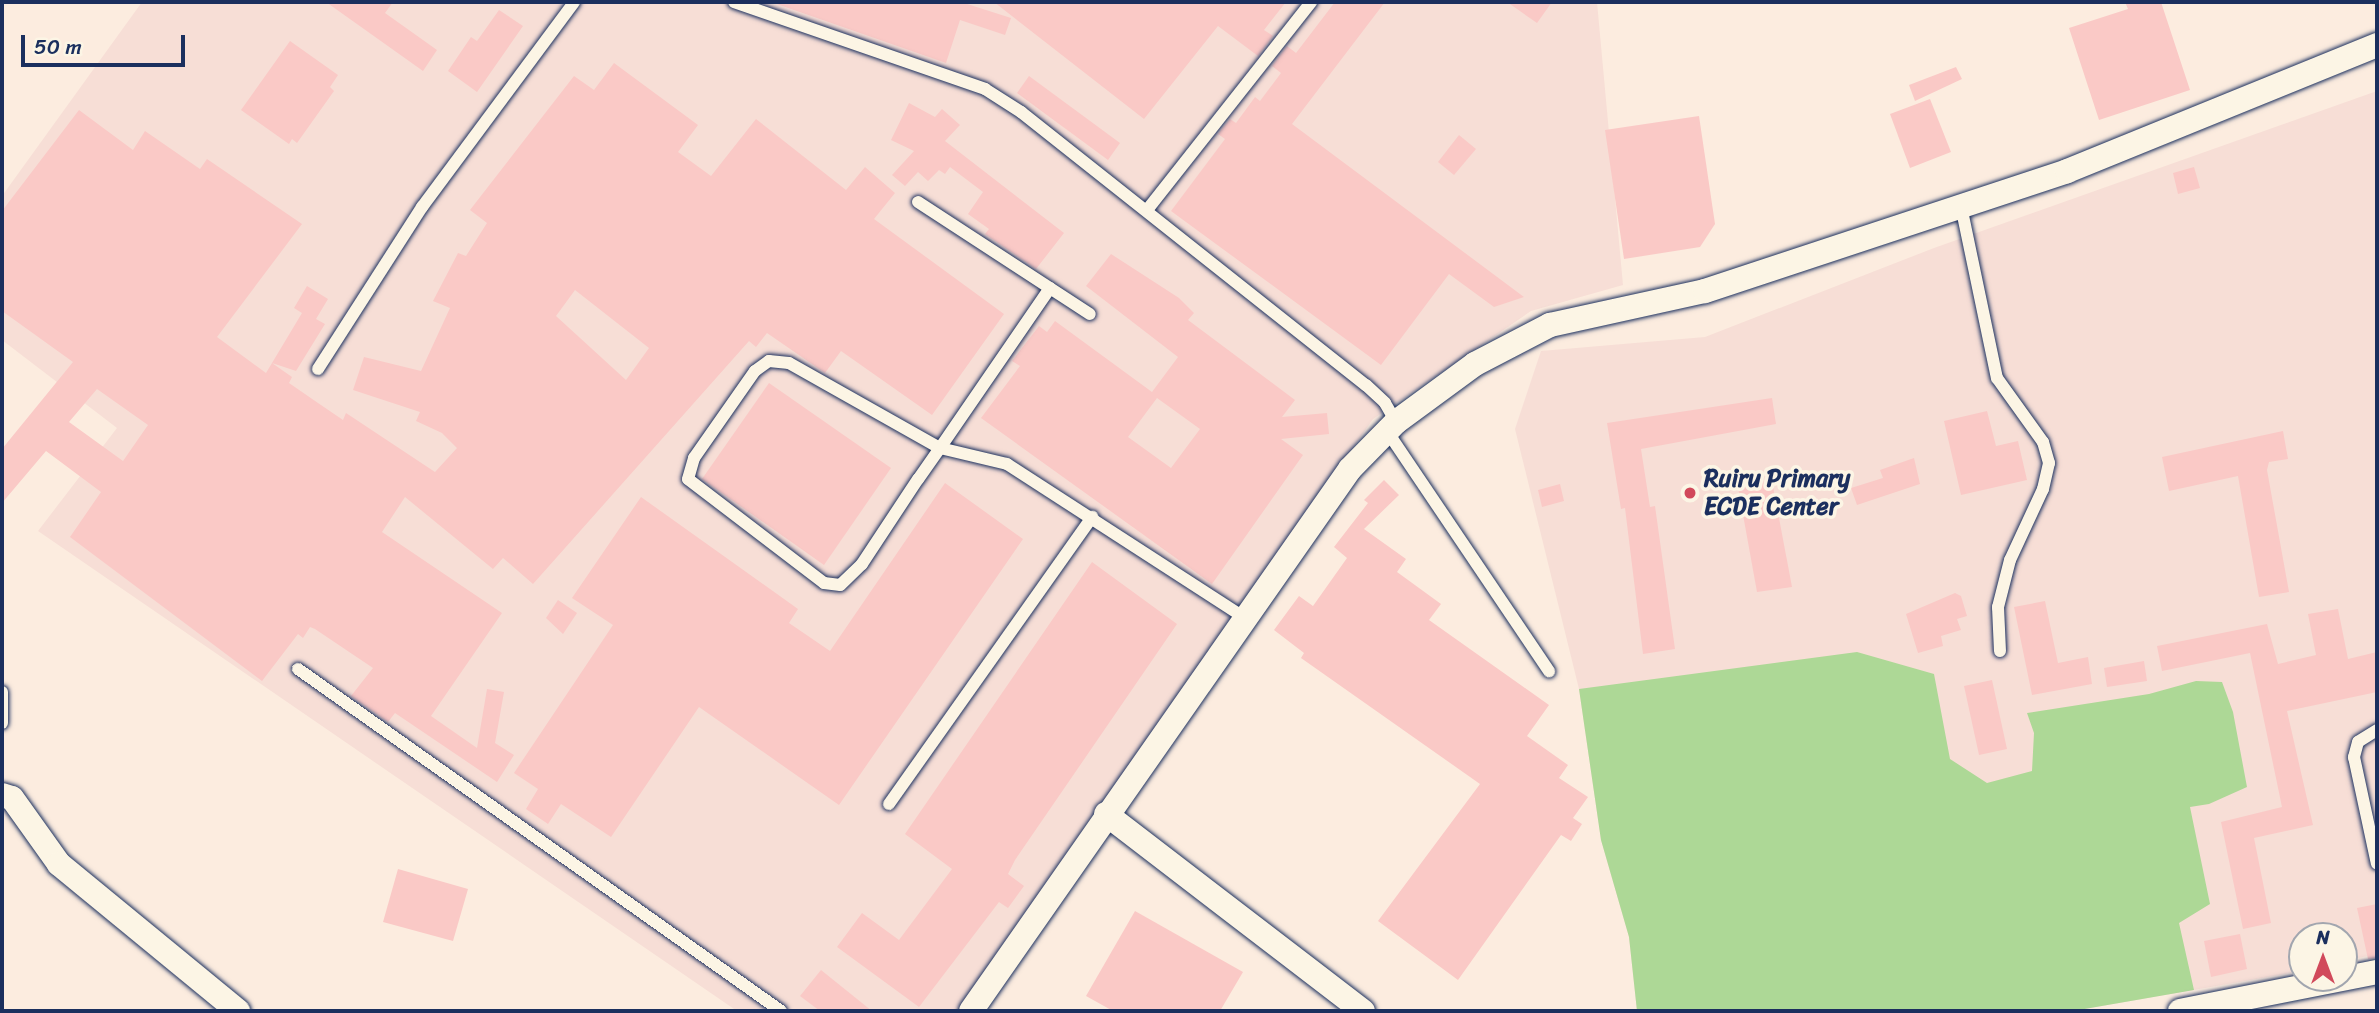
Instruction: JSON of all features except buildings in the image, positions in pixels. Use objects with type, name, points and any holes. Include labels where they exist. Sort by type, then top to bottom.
[{"type":"street","points":[[971,1011],[1106,814],[1350,469],[1392,426],[1475,364],[1550,325],[1705,291],[2114,153],[2377,46]]},
{"type":"street","points":[[2,795],[12,798],[59,864],[238,1011]]},
{"type":"street","points":[[1106,814],[1363,1011]]},
{"type":"street","points":[[2180,1011],[2377,972]]},
{"type":"lane","points":[[318,369],[422,207],[574,2]]},
{"type":"lane","points":[[734,2],[985,89],[1021,112],[1366,385],[1385,403],[1392,426],[1549,671]]},
{"type":"lane","points":[[1147,210],[1311,2]]},
{"type":"lane","points":[[918,202],[1090,314]]},
{"type":"lane","points":[[1961,206],[1997,378],[2037,433],[2049,463],[2043,489],[2010,560],[1998,607],[2000,651]]},
{"type":"lane","points":[[1050,288],[940,448],[856,572],[840,585],[824,583],[688,479],[694,458],[755,371],[769,361],[789,363],[940,448],[1007,464],[1245,618]]},
{"type":"lane","points":[[889,804],[1092,517]]},
{"type":"lane","points":[[298,669],[782,1011]]},
{"type":"lane","points":[[2,692],[2,723]]},
{"type":"lane","points":[[2377,730],[2358,742],[2354,757],[2377,864]]},
{"type":"shaded area","points":[[142,2],[1597,2],[1623,285],[1531,311],[1373,419],[960,1011],[737,1011],[38,531],[117,428],[2,340],[2,196]]},
{"type":"shaded area","points":[[2377,91],[2377,954],[2358,958],[2358,922],[2288,922],[2288,973],[2073,1011],[1637,1011],[1629,937],[1601,840],[1579,689],[1515,429],[1541,351],[1705,337],[1934,248]]},
{"type":"green space","points":[[1857,652],[1934,674],[1950,759],[1987,783],[2032,771],[2034,733],[2027,713],[2149,694],[2196,681],[2222,682],[2233,712],[2247,787],[2209,804],[2190,807],[2210,904],[2179,923],[2194,990],[2073,1011],[1637,1011],[1629,937],[1601,840],[1579,689]]},
{"type":"place","name":"Ruiru Primary ECDE Center","points":[[1690,493]]}]
